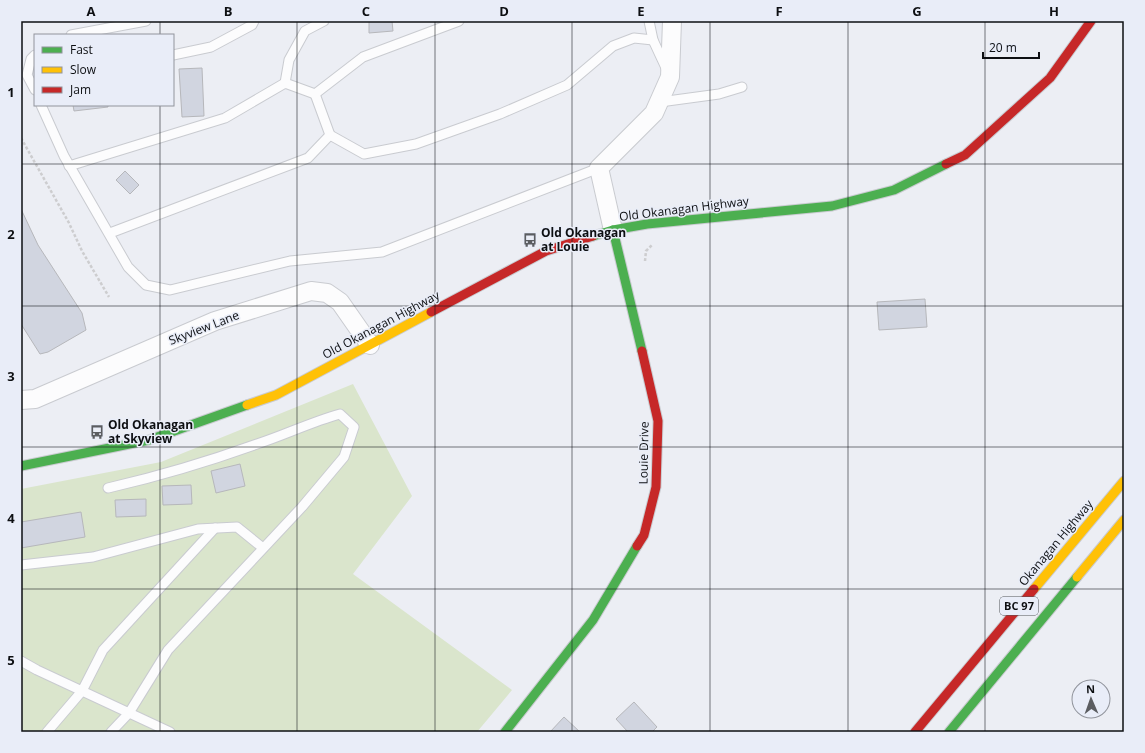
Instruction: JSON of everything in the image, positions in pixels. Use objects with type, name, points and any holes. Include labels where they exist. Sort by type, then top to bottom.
[{"type":"main road","name":"Old Okanagan Highway","points":[[21,466],[149,440],[276,395],[546,251],[613,230],[655,222],[832,206],[894,190],[966,155],[1050,78],[1091,21]]},
{"type":"main road","name":"Louie Drive","points":[[505,732],[593,620],[644,535],[656,487],[658,421],[613,230]]},
{"type":"main road","name":"Okanagan Highway","points":[[915,732],[1124,480]]},
{"type":"main road","name":"BC 97","points":[[949,732],[1124,520]]},
{"type":"street","points":[[613,230],[599,168],[654,113],[660,102],[670,77],[672,21]]},
{"type":"street","name":"Skyview Lane","points":[[21,400],[35,399],[215,321],[311,291],[327,293],[340,302],[370,345]]},
{"type":"lane","points":[[75,34],[146,21]]},
{"type":"lane","points":[[174,55],[211,47],[252,25],[254,21]]},
{"type":"lane","points":[[285,84],[289,60],[312,21]]},
{"type":"lane","points":[[305,31],[324,21]]},
{"type":"lane","points":[[315,94],[363,57],[459,21]]},
{"type":"lane","points":[[649,21],[653,40],[670,77]]},
{"type":"lane","points":[[315,94],[330,135],[364,154],[416,144],[500,114],[567,84],[614,46],[634,38],[653,40]]},
{"type":"lane","points":[[34,56],[31,59],[27,75],[34,88]]},
{"type":"lane","points":[[69,166],[225,118],[285,84],[315,94]]},
{"type":"lane","points":[[660,102],[719,94],[742,87]]},
{"type":"lane","points":[[42,106],[69,166],[110,233],[128,267],[146,285],[170,290],[290,261],[382,252],[599,168]]},
{"type":"lane","points":[[110,233],[308,158],[330,135]]},
{"type":"lane","points":[[108,488],[174,472],[340,414],[354,427],[344,457],[263,548],[168,650],[129,713],[111,732]]},
{"type":"lane","points":[[21,565],[93,557],[198,529],[237,527],[263,548]]},
{"type":"lane","points":[[47,732],[82,691],[103,650],[215,528]]},
{"type":"lane","points":[[22,664],[170,732]]},
{"type":"path","points":[[21,138],[69,223],[82,252],[109,297]]},
{"type":"path","points":[[645,261],[646,251],[652,245]]},
{"type":"green space","points":[[353,384],[412,496],[353,574],[512,690],[477,732],[21,732],[21,489],[161,462]]},
{"type":"building","points":[[369,21],[392,21],[393,31],[369,33]]},
{"type":"building","points":[[202,68],[204,116],[182,117],[179,69]]},
{"type":"building","points":[[73,106],[108,106],[108,107],[74,111]]},
{"type":"building","points":[[125,171],[139,185],[130,194],[116,180]]},
{"type":"building","points":[[21,209],[38,245],[82,313],[86,330],[48,352],[40,354],[21,324]]},
{"type":"building","points":[[925,299],[927,327],[879,330],[877,302]]},
{"type":"building","points":[[240,464],[245,486],[216,493],[211,471]]},
{"type":"building","points":[[191,485],[192,504],[163,505],[162,486]]},
{"type":"building","points":[[146,499],[146,516],[116,517],[115,500]]},
{"type":"building","points":[[81,512],[85,537],[21,548],[21,522]]},
{"type":"building","points":[[634,702],[657,727],[652,732],[628,732],[616,719]]},
{"type":"building","points":[[564,717],[580,732],[550,732]]},
{"type":"traffic: fast","points":[[593,236],[613,230],[647,224],[832,206],[894,190],[946,164]]},
{"type":"traffic: fast","points":[[613,230],[642,351]]},
{"type":"traffic: fast","points":[[21,466],[149,440],[247,405]]},
{"type":"traffic: fast","points":[[505,732],[593,620],[637,546]]},
{"type":"traffic: fast","points":[[949,732],[1077,577]]},
{"type":"traffic: slow","points":[[247,405],[276,395],[431,312]]},
{"type":"traffic: slow","points":[[1034,589],[1124,481]]},
{"type":"traffic: slow","points":[[1077,577],[1124,520]]},
{"type":"traffic: jam","points":[[946,164],[965,155],[1050,78],[1091,21]]},
{"type":"traffic: jam","points":[[431,312],[546,251],[593,236]]},
{"type":"traffic: jam","points":[[637,546],[644,535],[656,487],[658,421],[642,351]]},
{"type":"traffic: jam","points":[[915,732],[1034,589]]},
{"type":"place","name":"Old Okanagan at Louie","points":[[530,240]]},
{"type":"place","name":"Old Okanagan at Skyview","points":[[97,432]]}]
